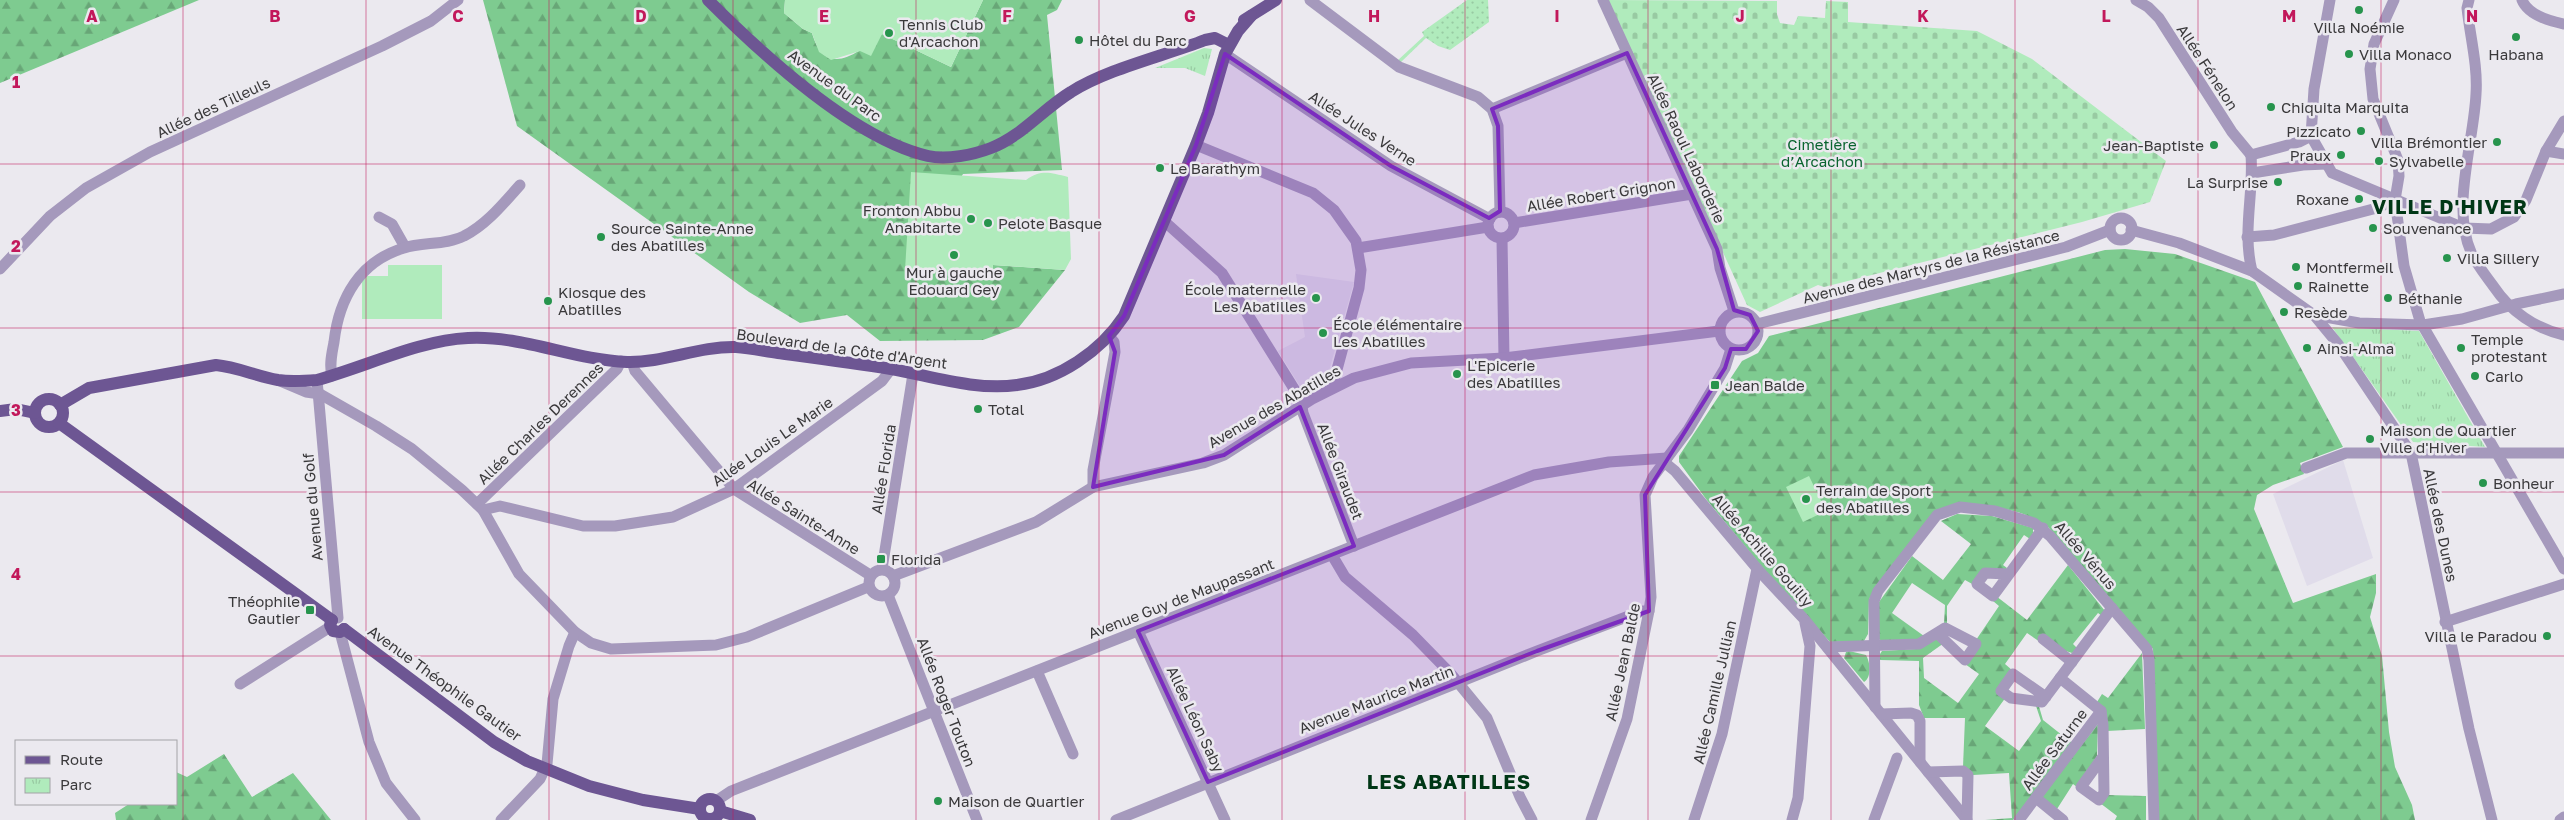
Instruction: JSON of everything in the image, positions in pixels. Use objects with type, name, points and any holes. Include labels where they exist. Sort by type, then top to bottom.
[{"type":"main road","name":"Avenue du Parc","points":[[708,0],[777,65],[854,123],[897,146],[930,156],[956,157],[990,149],[1010,139],[1072,91],[1106,76],[1205,40],[1215,38],[1225,47]]},
{"type":"main road","name":"Boulevard de la Côte d'Argent","points":[[60,405],[90,388],[216,366],[229,366],[278,380],[298,382],[317,380],[445,340],[494,337],[544,346],[596,359],[626,362],[735,347],[890,369],[976,384],[1018,385],[1040,380],[1096,349],[1109,336],[1124,316],[1196,145],[1216,86],[1216,62],[1238,23],[1276,0]]},
{"type":"main road","points":[[43,400],[54,400],[60,405],[63,414],[60,423],[52,427],[44,427],[37,421],[35,413],[37,406],[43,400]]},
{"type":"main road","points":[[0,411],[16,409],[35,413]]},
{"type":"main road","name":"Avenue Théophile Gautier","points":[[60,423],[364,644],[494,742],[544,770],[589,786],[643,800],[700,809]]},
{"type":"main road","points":[[713,813],[707,799],[702,803],[700,809],[704,816],[713,813],[750,820]]},
{"type":"street","name":"Allée des Tilleuls","points":[[0,269],[50,216],[86,188],[150,152],[390,42],[431,21],[458,0]]},
{"type":"street","points":[[1310,0],[1399,67],[1478,98],[1492,109],[1498,126],[1500,212],[1489,223],[1358,248]]},
{"type":"street","name":"Allée Raoul Laborderie","points":[[1603,0],[1717,249],[1720,268],[1734,311]]},
{"type":"street","name":"Allée Fénelon","points":[[2136,0],[2148,7],[2159,18],[2232,132],[2251,155]]},
{"type":"street","points":[[2330,0],[2314,89],[2311,136],[2332,173],[2464,228],[2491,229],[2514,217],[2526,200],[2546,151],[2564,120]]},
{"type":"street","points":[[2394,0],[2374,44],[2370,69],[2373,98],[2398,160],[2399,176],[2395,200],[2404,266],[2422,325],[2498,452],[2564,569]]},
{"type":"street","points":[[2469,0],[2467,8],[2475,67],[2476,94],[2466,162],[2464,228],[2471,252],[2498,293],[2510,306],[2534,325],[2546,331],[2564,335]]},
{"type":"street","points":[[2522,0],[2524,5],[2540,17],[2564,24]]},
{"type":"street","name":"Allée Jules Verne","points":[[1225,47],[1391,166],[1489,223]]},
{"type":"street","points":[[1492,109],[1627,53]]},
{"type":"street","points":[[2252,271],[2247,237],[2252,173],[2251,155],[2299,142],[2311,136]]},
{"type":"street","points":[[1196,145],[1313,193],[1334,210],[1346,225],[1358,248],[1361,270],[1359,288],[1332,388]]},
{"type":"street","points":[[2546,151],[2564,154]]},
{"type":"street","points":[[2252,173],[2303,165],[2326,164]]},
{"type":"street","points":[[332,376],[330,368],[336,324],[345,296],[363,270],[387,253],[405,247],[463,237],[489,219],[520,185]]},
{"type":"street","name":"Allée Robert Grignon","points":[[1514,223],[1692,194]]},
{"type":"street","points":[[2247,237],[2274,235],[2377,208],[2395,200]]},
{"type":"street","points":[[1500,212],[1511,216],[1514,223],[1513,232],[1502,239]]},
{"type":"street","points":[[379,217],[392,224],[405,247]]},
{"type":"street","name":"Allée Giraudet","points":[[1164,221],[1222,273],[1301,400],[1302,413],[1354,546]]},
{"type":"street","points":[[1489,223],[1491,234],[1502,239]]},
{"type":"street","name":"Avenue des Martyrs de la Résistance","points":[[1757,324],[2066,247],[2110,230],[2114,237],[2121,239],[2128,237],[2131,230],[2179,243],[2252,271]]},
{"type":"street","points":[[1502,239],[1504,358]]},
{"type":"street","name":"Allée des Dunes","points":[[2252,271],[2314,315],[2338,344],[2411,453],[2468,729],[2492,820]]},
{"type":"street","points":[[2314,315],[2359,323],[2422,325],[2462,319],[2564,294]]},
{"type":"street","points":[[1734,311],[1750,315],[1757,324],[1757,339],[1746,349],[1731,349],[1724,343],[1719,331],[1725,316],[1734,311]]},
{"type":"street","name":"Avenue des Abatilles","points":[[893,576],[1036,522],[1093,487],[1203,463],[1224,455],[1302,405],[1354,378],[1411,363],[1504,358],[1719,331]]},
{"type":"street","points":[[1093,487],[1093,470],[1115,352],[1114,342],[1109,336]]},
{"type":"street","name":"Allée Jean Balde","points":[[1591,820],[1627,719],[1649,611],[1651,597],[1644,495],[1665,460],[1688,430],[1726,368],[1731,349]]},
{"type":"street","name":"Allée Sainte-Anne","points":[[626,362],[734,489],[869,581]]},
{"type":"street","name":"Allée Charles Derennes","points":[[480,507],[626,362]]},
{"type":"street","name":"Allée Louis Le Marie","points":[[480,507],[500,506],[583,526],[615,526],[673,517],[734,489],[882,380],[890,369]]},
{"type":"street","name":"Allée Florida","points":[[882,570],[914,374]]},
{"type":"street","points":[[278,380],[306,392],[320,394],[412,449],[480,507],[519,574],[575,632],[591,643],[611,649],[716,645],[747,637],[869,581],[882,570],[893,576],[895,586],[888,595],[876,596],[869,581]]},
{"type":"street","points":[[317,380],[320,394]]},
{"type":"street","name":"Avenue du Golf","points":[[320,394],[337,625],[369,742],[386,783],[415,820]]},
{"type":"street","points":[[2306,468],[2346,453],[2564,453]]},
{"type":"street","name":"Avenue Guy de Maupassant","points":[[713,813],[731,791],[1534,475],[1609,462],[1665,460]]},
{"type":"street","name":"Allée Achille Gouilly","points":[[1665,460],[1757,569],[1804,618],[1810,646],[1798,798],[1792,820]]},
{"type":"street","name":"Allée Vénus","points":[[1878,710],[1874,646],[1874,601],[1878,591],[1937,515],[1960,507],[1995,511],[2034,523],[2042,528],[2148,652],[2154,820]]},
{"type":"street","points":[[2008,574],[2042,528]]},
{"type":"street","points":[[1332,555],[1345,577],[1413,635],[1458,683],[1487,718],[1520,797],[1532,820]]},
{"type":"street","name":"Allée Camille Jullian","points":[[1694,820],[1722,734],[1757,569]]},
{"type":"street","points":[[2445,622],[2564,584]]},
{"type":"street","name":"Allée Roger Touton","points":[[888,595],[977,820]]},
{"type":"street","points":[[2046,697],[2112,608]]},
{"type":"street","name":"Avenue Maurice Martin","points":[[1116,820],[1537,651],[1642,611],[1649,611]]},
{"type":"street","points":[[1804,618],[1827,648],[1967,820],[1968,775],[1963,771],[1928,772]]},
{"type":"street","points":[[240,684],[337,625]]},
{"type":"street","name":"Allée Léon Saby","points":[[1138,631],[1225,820]]},
{"type":"street","points":[[501,820],[540,778],[549,760],[553,699],[575,632]]},
{"type":"street","points":[[1827,648],[1919,644],[1937,633]]},
{"type":"street","points":[[2043,639],[2072,662]]},
{"type":"street","points":[[347,656],[351,649],[364,644]]},
{"type":"street","points":[[1037,671],[1073,754]]},
{"type":"street","name":"Allée Saturne","points":[[2019,820],[2101,711],[2060,678]]},
{"type":"street","points":[[1878,710],[1917,715],[1920,721],[1920,762]]},
{"type":"street","points":[[2101,711],[2103,725],[2102,758]]},
{"type":"street","points":[[1874,820],[1897,758]]},
{"type":"street","points":[[2036,798],[2064,820]]},
{"type":"street","points":[[2560,820],[2564,817]]},
{"type":"highlighted area","points":[[1627,53],[1717,249],[1734,310],[1750,315],[1758,331],[1746,349],[1731,349],[1725,368],[1645,495],[1649,611],[1537,651],[1208,782],[1138,631],[1354,546],[1300,407],[1224,455],[1093,487],[1115,352],[1109,336],[1124,316],[1196,145],[1225,54],[1391,166],[1489,218],[1500,211],[1498,126],[1492,109]]},
{"type":"shaded area","name":"École élémentaire Les Abatilles","points":[[1296,274],[1354,282],[1327,378],[1309,392],[1303,391],[1278,351],[1305,337]]},
{"type":"shaded area","points":[[2343,460],[2373,558],[2307,586],[2273,494]]},
{"type":"green space","points":[[0,0],[199,0],[0,83]]},
{"type":"green space","points":[[483,0],[785,0],[784,13],[803,29],[812,33],[818,47],[825,55],[833,59],[852,55],[882,34],[951,67],[983,0],[1062,0],[1057,10],[1047,15],[1062,170],[963,174],[905,269],[992,275],[993,265],[1065,270],[1019,327],[983,340],[880,341],[847,315],[800,323],[749,292],[517,126]]},
{"type":"green space","name":"Tennis Club d'Arcachon","points":[[785,0],[983,0],[951,67],[882,34],[871,56],[860,51],[831,60],[819,52],[812,33],[803,29],[784,13]]},
{"type":"green space","points":[[1467,0],[1488,0],[1489,22],[1450,50],[1438,46],[1426,38],[1400,63],[1397,61],[1424,36],[1422,32]]},
{"type":"green space","name":"Cimetière d’Arcachon","points":[[1608,0],[1777,1],[1777,14],[1780,23],[1794,25],[1798,16],[1825,18],[1826,1],[1848,2],[1848,22],[1977,31],[2032,59],[2166,161],[2150,202],[2082,222],[1824,287],[1818,285],[1760,312],[1747,305]]},
{"type":"green space","points":[[1204,48],[1212,49],[1205,76],[1185,68],[1155,68]]},
{"type":"green space","name":"Pelote Basque","points":[[911,172],[1026,180],[1042,173],[1068,177],[1071,259],[1065,270],[993,265],[992,275],[905,270]]},
{"type":"green space","points":[[2125,249],[2175,254],[2255,282],[2343,447],[2300,463],[2304,474],[2273,485],[2257,495],[2254,509],[2293,603],[2376,574],[2376,593],[2370,617],[2382,656],[2389,732],[2395,767],[2412,805],[2415,820],[2158,820],[2153,649],[2048,527],[2021,513],[2008,510],[1981,507],[1938,509],[1869,599],[1868,634],[1864,641],[1830,642],[1767,573],[1706,499],[1679,462],[1679,456],[1742,361],[1758,353],[1769,336],[2105,250]]},
{"type":"green space","points":[[388,265],[442,265],[442,319],[362,319],[362,276],[388,276]]},
{"type":"green space","points":[[2332,327],[2419,331],[2485,447],[2413,442]]},
{"type":"green space","name":"Terrain de Sport des Abatilles","points":[[1809,476],[1826,511],[1803,522],[1786,487]]},
{"type":"green space","points":[[1957,514],[1992,516],[2033,528],[2033,533],[2030,539],[2024,535],[2003,565],[2007,568],[2005,571],[1984,570],[1974,585],[1965,580],[1947,606],[1947,624],[1944,624],[1945,605],[1912,583],[1892,613],[1924,636],[1920,639],[1883,642],[1879,639],[1879,602],[1912,556],[1943,580],[1971,544],[1941,521]]},
{"type":"green space","points":[[2068,565],[2105,611],[2102,616],[2098,613],[2073,644],[2077,648],[2072,653],[2040,642],[2027,633],[2005,664],[2012,670],[2006,697],[1985,726],[2019,751],[2041,721],[2035,703],[2038,703],[2043,720],[2072,743],[2013,820],[1985,820],[2012,818],[2009,773],[1973,775],[1963,767],[1965,718],[1924,718],[1919,705],[1919,661],[1880,660],[1880,654],[1882,651],[1916,649],[1935,639],[1944,643],[1923,658],[1924,678],[1958,703],[1979,674],[1965,664],[1976,640],[1999,606],[1993,601],[1996,596],[2027,620]]},
{"type":"green space","points":[[1846,652],[1866,655],[1870,669],[1867,680],[1864,682],[1844,658]]},
{"type":"green space","points":[[2142,653],[2145,729],[2107,731],[2097,702],[2102,694],[2108,698]]},
{"type":"green space","points":[[2098,724],[2097,756],[2077,787],[2073,784],[2057,809],[2041,797]]},
{"type":"green space","points":[[224,754],[252,797],[293,773],[331,820],[116,820],[115,813],[127,805],[178,805],[178,773],[187,777]]},
{"type":"green space","points":[[2107,795],[2146,796],[2146,820],[2115,820],[2117,816],[2100,803]]},
{"type":"place","name":"Villa Noémie","points":[[2359,10]]},
{"type":"place","name":"Tennis Club d'Arcachon","points":[[889,33]]},
{"type":"place","name":"Habana","points":[[2516,37]]},
{"type":"place","name":"Hôtel du Parc","points":[[1079,40]]},
{"type":"place","name":"Villa Monaco","points":[[2349,54]]},
{"type":"place","name":"Chiquita Marquita","points":[[2271,107]]},
{"type":"place","name":"Pizzicato","points":[[2361,131]]},
{"type":"place","name":"Villa Brémontier","points":[[2497,142]]},
{"type":"place","name":"Jean-Baptiste","points":[[2214,145]]},
{"type":"place","name":"Praux","points":[[2341,155]]},
{"type":"place","name":"Sylvabelle","points":[[2379,161]]},
{"type":"place","name":"Le Barathym","points":[[1160,168]]},
{"type":"place","name":"La Surprise","points":[[2278,182]]},
{"type":"place","name":"Roxane","points":[[2359,199]]},
{"type":"place","name":"Fronton Abbu Anabitarte","points":[[971,219]]},
{"type":"place","name":"Pelote Basque","points":[[988,223]]},
{"type":"place","name":"Souvenance","points":[[2373,228]]},
{"type":"place","name":"Source Sainte-Anne des Abatilles","points":[[601,237]]},
{"type":"place","name":"Mur à gauche Edouard Gey","points":[[954,255]]},
{"type":"place","name":"Villa Sillery","points":[[2447,258]]},
{"type":"place","name":"Montfermeil","points":[[2296,267]]},
{"type":"place","name":"Rainette","points":[[2298,286]]},
{"type":"place","name":"École maternelle Les Abatilles","points":[[1316,298]]},
{"type":"place","name":"Béthanie","points":[[2388,298]]},
{"type":"place","name":"Kiosque des Abatilles","points":[[548,301]]},
{"type":"place","name":"Resède","points":[[2284,312]]},
{"type":"place","name":"École élémentaire Les Abatilles","points":[[1323,333]]},
{"type":"place","name":"Ainsi-Alma","points":[[2307,348]]},
{"type":"place","name":"Temple protestant","points":[[2461,348]]},
{"type":"place","name":"L'Epicerie des Abatilles","points":[[1457,374]]},
{"type":"place","name":"Carlo","points":[[2475,376]]},
{"type":"place","name":"Jean Balde","points":[[1715,385]]},
{"type":"place","name":"Total","points":[[978,409]]},
{"type":"place","name":"Maison de Quartier Ville d'Hiver","points":[[2370,439]]},
{"type":"place","name":"Bonheur","points":[[2483,483]]},
{"type":"place","name":"Terrain de Sport des Abatilles","points":[[1806,499]]},
{"type":"place","name":"Florida","points":[[881,559]]},
{"type":"place","name":"Théophile Gautier","points":[[310,610]]},
{"type":"place","name":"Villa le Paradou","points":[[2547,636]]},
{"type":"place","name":"Maison de Quartier","points":[[938,801]]},
{"type":"district","name":"VILLE D'HIVER","points":[[2450,206]]},
{"type":"district","name":"LES ABATILLES","points":[[1449,781]]}]
